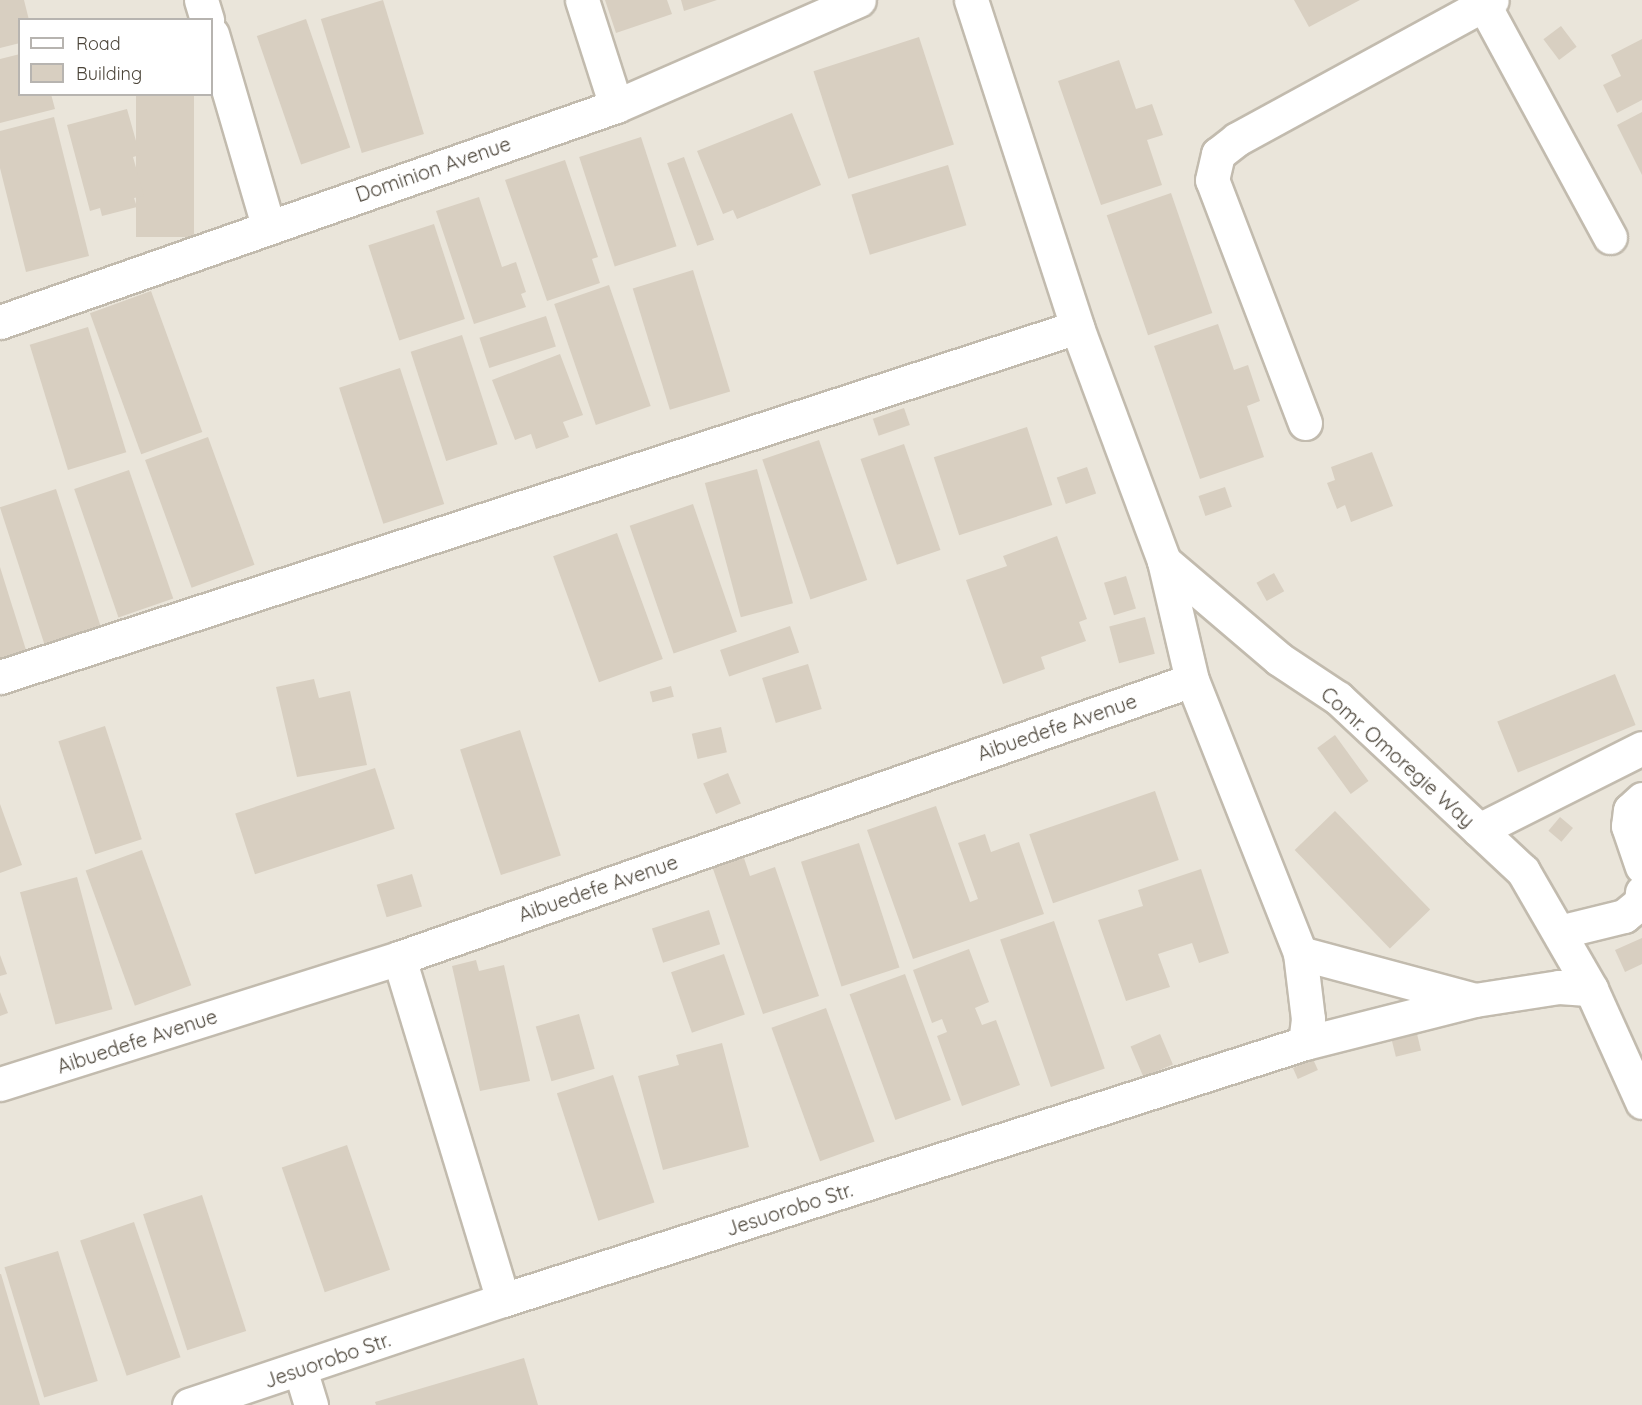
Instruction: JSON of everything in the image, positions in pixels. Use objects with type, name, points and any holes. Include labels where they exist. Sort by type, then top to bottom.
[{"type":"street","points":[[201,0],[206,18]]},
{"type":"street","points":[[582,0],[616,106]]},
{"type":"street","name":"Dominion Avenue","points":[[0,322],[268,226],[616,106],[859,0]]},
{"type":"street","points":[[971,0],[1077,327],[1164,561],[1192,680],[1300,953],[1308,1019],[1305,1043]]},
{"type":"street","points":[[1305,423],[1212,180],[1218,154],[1237,139],[1440,13],[1488,2],[1610,237]]},
{"type":"street","points":[[213,37],[268,226]]},
{"type":"street","points":[[0,678],[1077,327]]},
{"type":"street","name":"Comr. Omoregie Way","points":[[1164,561],[1279,659],[1338,698],[1523,871],[1591,989],[1642,1102]]},
{"type":"street","name":"Aibuedefe Avenue","points":[[0,1084],[399,958],[1192,680]]},
{"type":"street","points":[[1479,830],[1642,748]]},
{"type":"street","points":[[1642,800],[1630,810],[1628,826],[1642,867]]},
{"type":"street","points":[[1558,932],[1624,916],[1641,902],[1642,892]]},
{"type":"street","points":[[1300,953],[1475,1000]]},
{"type":"street","points":[[399,958],[503,1300]]},
{"type":"street","name":"Jesuorobo Str.","points":[[189,1405],[300,1370],[503,1300],[1305,1043],[1475,1000],[1558,987],[1591,989]]},
{"type":"street","points":[[300,1370],[311,1405]]},
{"type":"shaded area","points":[[0,0],[1642,0],[1642,1405],[0,1405]]},
{"type":"building","points":[[0,0],[24,0],[28,18],[18,18],[18,44],[0,48]]},
{"type":"building","points":[[383,0],[424,134],[362,153],[321,19]]},
{"type":"building","points":[[605,0],[667,0],[672,14],[616,33]]},
{"type":"building","points":[[681,0],[717,0],[684,11]]},
{"type":"building","points":[[1294,0],[1360,0],[1309,27]]},
{"type":"building","points":[[306,19],[350,148],[301,165],[257,36]]},
{"type":"building","points":[[1561,26],[1577,47],[1559,60],[1543,39]]},
{"type":"building","points":[[919,37],[954,144],[848,179],[813,71]]},
{"type":"building","points":[[1642,39],[1642,100],[1617,113],[1603,85],[1621,76],[1611,55]]},
{"type":"building","points":[[18,54],[18,96],[52,96],[55,109],[0,123],[0,59]]},
{"type":"building","points":[[1119,60],[1136,109],[1152,104],[1163,135],[1147,140],[1162,185],[1101,205],[1058,81]]},
{"type":"building","points":[[136,96],[194,96],[194,237],[136,237]]},
{"type":"building","points":[[127,109],[140,155],[133,157],[144,196],[134,198],[137,207],[102,216],[100,208],[90,211],[67,125]]},
{"type":"building","points":[[1642,112],[1642,175],[1617,125]]},
{"type":"building","points":[[792,113],[821,185],[737,219],[733,210],[723,214],[697,151]]},
{"type":"building","points":[[54,117],[89,256],[26,272],[0,168],[0,131]]},
{"type":"building","points":[[641,137],[677,246],[615,266],[579,157]]},
{"type":"building","points":[[684,157],[714,240],[697,246],[667,163]]},
{"type":"building","points":[[565,160],[598,257],[592,259],[600,283],[547,301],[505,180]]},
{"type":"building","points":[[948,165],[966,225],[870,255],[851,195]]},
{"type":"building","points":[[1171,193],[1212,313],[1148,335],[1107,215]]},
{"type":"building","points":[[479,197],[502,267],[516,262],[526,292],[521,294],[526,307],[474,324],[436,211]]},
{"type":"building","points":[[434,224],[465,319],[399,340],[368,245]]},
{"type":"building","points":[[693,270],[730,391],[670,410],[633,288]]},
{"type":"building","points":[[609,285],[651,406],[596,425],[554,304]]},
{"type":"building","points":[[151,291],[202,432],[141,454],[90,313]]},
{"type":"building","points":[[546,316],[556,346],[489,368],[479,338]]},
{"type":"building","points":[[1218,324],[1234,370],[1248,365],[1260,401],[1247,406],[1264,457],[1200,479],[1154,346]]},
{"type":"building","points":[[88,327],[126,452],[68,470],[30,345]]},
{"type":"building","points":[[462,335],[498,444],[446,461],[411,352]]},
{"type":"building","points":[[560,354],[583,415],[563,422],[569,437],[536,449],[531,434],[515,440],[492,380]]},
{"type":"building","points":[[400,368],[444,504],[383,524],[339,388]]},
{"type":"building","points":[[904,408],[910,425],[879,436],[873,419]]},
{"type":"building","points":[[1027,427],[1052,505],[959,535],[934,457]]},
{"type":"building","points":[[208,437],[255,565],[192,588],[145,460]]},
{"type":"building","points":[[819,440],[867,580],[810,599],[762,460]]},
{"type":"building","points":[[904,444],[940,550],[897,565],[861,459]]},
{"type":"building","points":[[1372,452],[1393,506],[1351,522],[1345,505],[1337,509],[1327,483],[1335,480],[1331,467]]},
{"type":"building","points":[[1087,467],[1096,493],[1066,504],[1057,477]]},
{"type":"building","points":[[757,469],[793,603],[741,617],[705,483]]},
{"type":"building","points":[[129,470],[173,599],[118,617],[74,489]]},
{"type":"building","points":[[1225,487],[1232,507],[1205,516],[1199,496]]},
{"type":"building","points":[[56,489],[101,628],[45,646],[0,507]]},
{"type":"building","points":[[693,504],[737,632],[674,653],[630,526]]},
{"type":"building","points":[[617,533],[663,659],[599,682],[553,556]]},
{"type":"building","points":[[1057,536],[1087,619],[1079,622],[1086,641],[1041,657],[1045,669],[1003,684],[966,580],[1007,566],[1003,556]]},
{"type":"building","points":[[0,567],[26,650],[0,658]]},
{"type":"building","points":[[1274,573],[1284,591],[1267,601],[1257,583]]},
{"type":"building","points":[[1126,576],[1136,609],[1114,615],[1104,583]]},
{"type":"building","points":[[1145,617],[1155,654],[1119,663],[1109,627]]},
{"type":"building","points":[[790,626],[799,652],[729,677],[720,650]]},
{"type":"building","points":[[808,664],[822,709],[776,723],[762,678]]},
{"type":"building","points":[[1615,674],[1636,725],[1518,773],[1497,722]]},
{"type":"building","points":[[314,679],[319,698],[350,691],[367,765],[297,777],[276,687]]},
{"type":"building","points":[[671,686],[674,697],[653,702],[650,692]]},
{"type":"building","points":[[105,726],[142,839],[95,854],[58,741]]},
{"type":"building","points":[[721,727],[727,752],[698,759],[692,734]]},
{"type":"building","points":[[520,730],[561,856],[501,875],[460,749]]},
{"type":"building","points":[[1335,735],[1369,781],[1351,794],[1317,748]]},
{"type":"building","points":[[375,768],[395,829],[255,874],[235,813]]},
{"type":"building","points":[[728,773],[741,803],[716,814],[703,784]]},
{"type":"building","points":[[1155,791],[1179,860],[1053,903],[1029,834]]},
{"type":"building","points":[[0,804],[22,865],[0,873]]},
{"type":"building","points":[[936,806],[970,902],[978,899],[958,843],[985,834],[991,852],[1019,842],[1044,914],[913,959],[867,830]]},
{"type":"building","points":[[1335,811],[1430,910],[1390,948],[1295,850]]},
{"type":"building","points":[[1560,817],[1573,828],[1561,842],[1548,831]]},
{"type":"building","points":[[859,843],[899,968],[841,986],[801,862]]},
{"type":"building","points":[[142,850],[191,985],[135,1006],[86,871]]},
{"type":"building","points":[[743,855],[750,876],[775,867],[819,996],[763,1014],[712,866]]},
{"type":"building","points":[[1201,869],[1229,953],[1199,963],[1192,943],[1158,954],[1170,987],[1126,1001],[1098,920],[1143,906],[1138,890]]},
{"type":"building","points":[[412,874],[422,907],[387,917],[377,885]]},
{"type":"building","points":[[77,877],[112,1009],[55,1025],[20,892]]},
{"type":"building","points":[[709,910],[720,944],[663,963],[652,929]]},
{"type":"building","points":[[1054,921],[1105,1069],[1051,1087],[1000,940]]},
{"type":"building","points":[[1642,938],[1642,964],[1625,972],[1615,950]]},
{"type":"building","points":[[969,949],[989,1002],[975,1008],[982,1025],[996,1020],[1020,1085],[962,1106],[937,1036],[947,1032],[942,1019],[932,1023],[913,970]]},
{"type":"building","points":[[724,954],[745,1015],[692,1033],[671,972]]},
{"type":"building","points":[[0,955],[7,974],[0,976]]},
{"type":"building","points":[[476,960],[479,971],[504,965],[530,1081],[480,1091],[452,966]]},
{"type":"building","points":[[905,974],[951,1100],[895,1120],[850,994]]},
{"type":"building","points":[[0,992],[8,1013],[0,1016]]},
{"type":"building","points":[[826,1008],[875,1141],[820,1161],[771,1028]]},
{"type":"building","points":[[579,1014],[595,1069],[551,1081],[536,1026]]},
{"type":"building","points":[[1416,1030],[1421,1050],[1396,1057],[1391,1036]]},
{"type":"building","points":[[1160,1034],[1173,1064],[1143,1077],[1131,1047]]},
{"type":"building","points":[[722,1043],[749,1147],[663,1170],[638,1076],[679,1065],[676,1055]]},
{"type":"building","points":[[1313,1059],[1318,1070],[1298,1079],[1293,1068]]},
{"type":"building","points":[[613,1075],[654,1202],[598,1221],[557,1093]]},
{"type":"building","points":[[347,1145],[390,1270],[325,1292],[282,1167]]},
{"type":"building","points":[[202,1195],[246,1331],[187,1350],[143,1214]]},
{"type":"building","points":[[134,1222],[181,1357],[127,1376],[80,1241]]},
{"type":"building","points":[[58,1251],[98,1381],[44,1397],[4,1267]]},
{"type":"building","points":[[1,1274],[40,1405],[0,1405]]},
{"type":"building","points":[[524,1358],[538,1405],[376,1405],[375,1402]]}]
